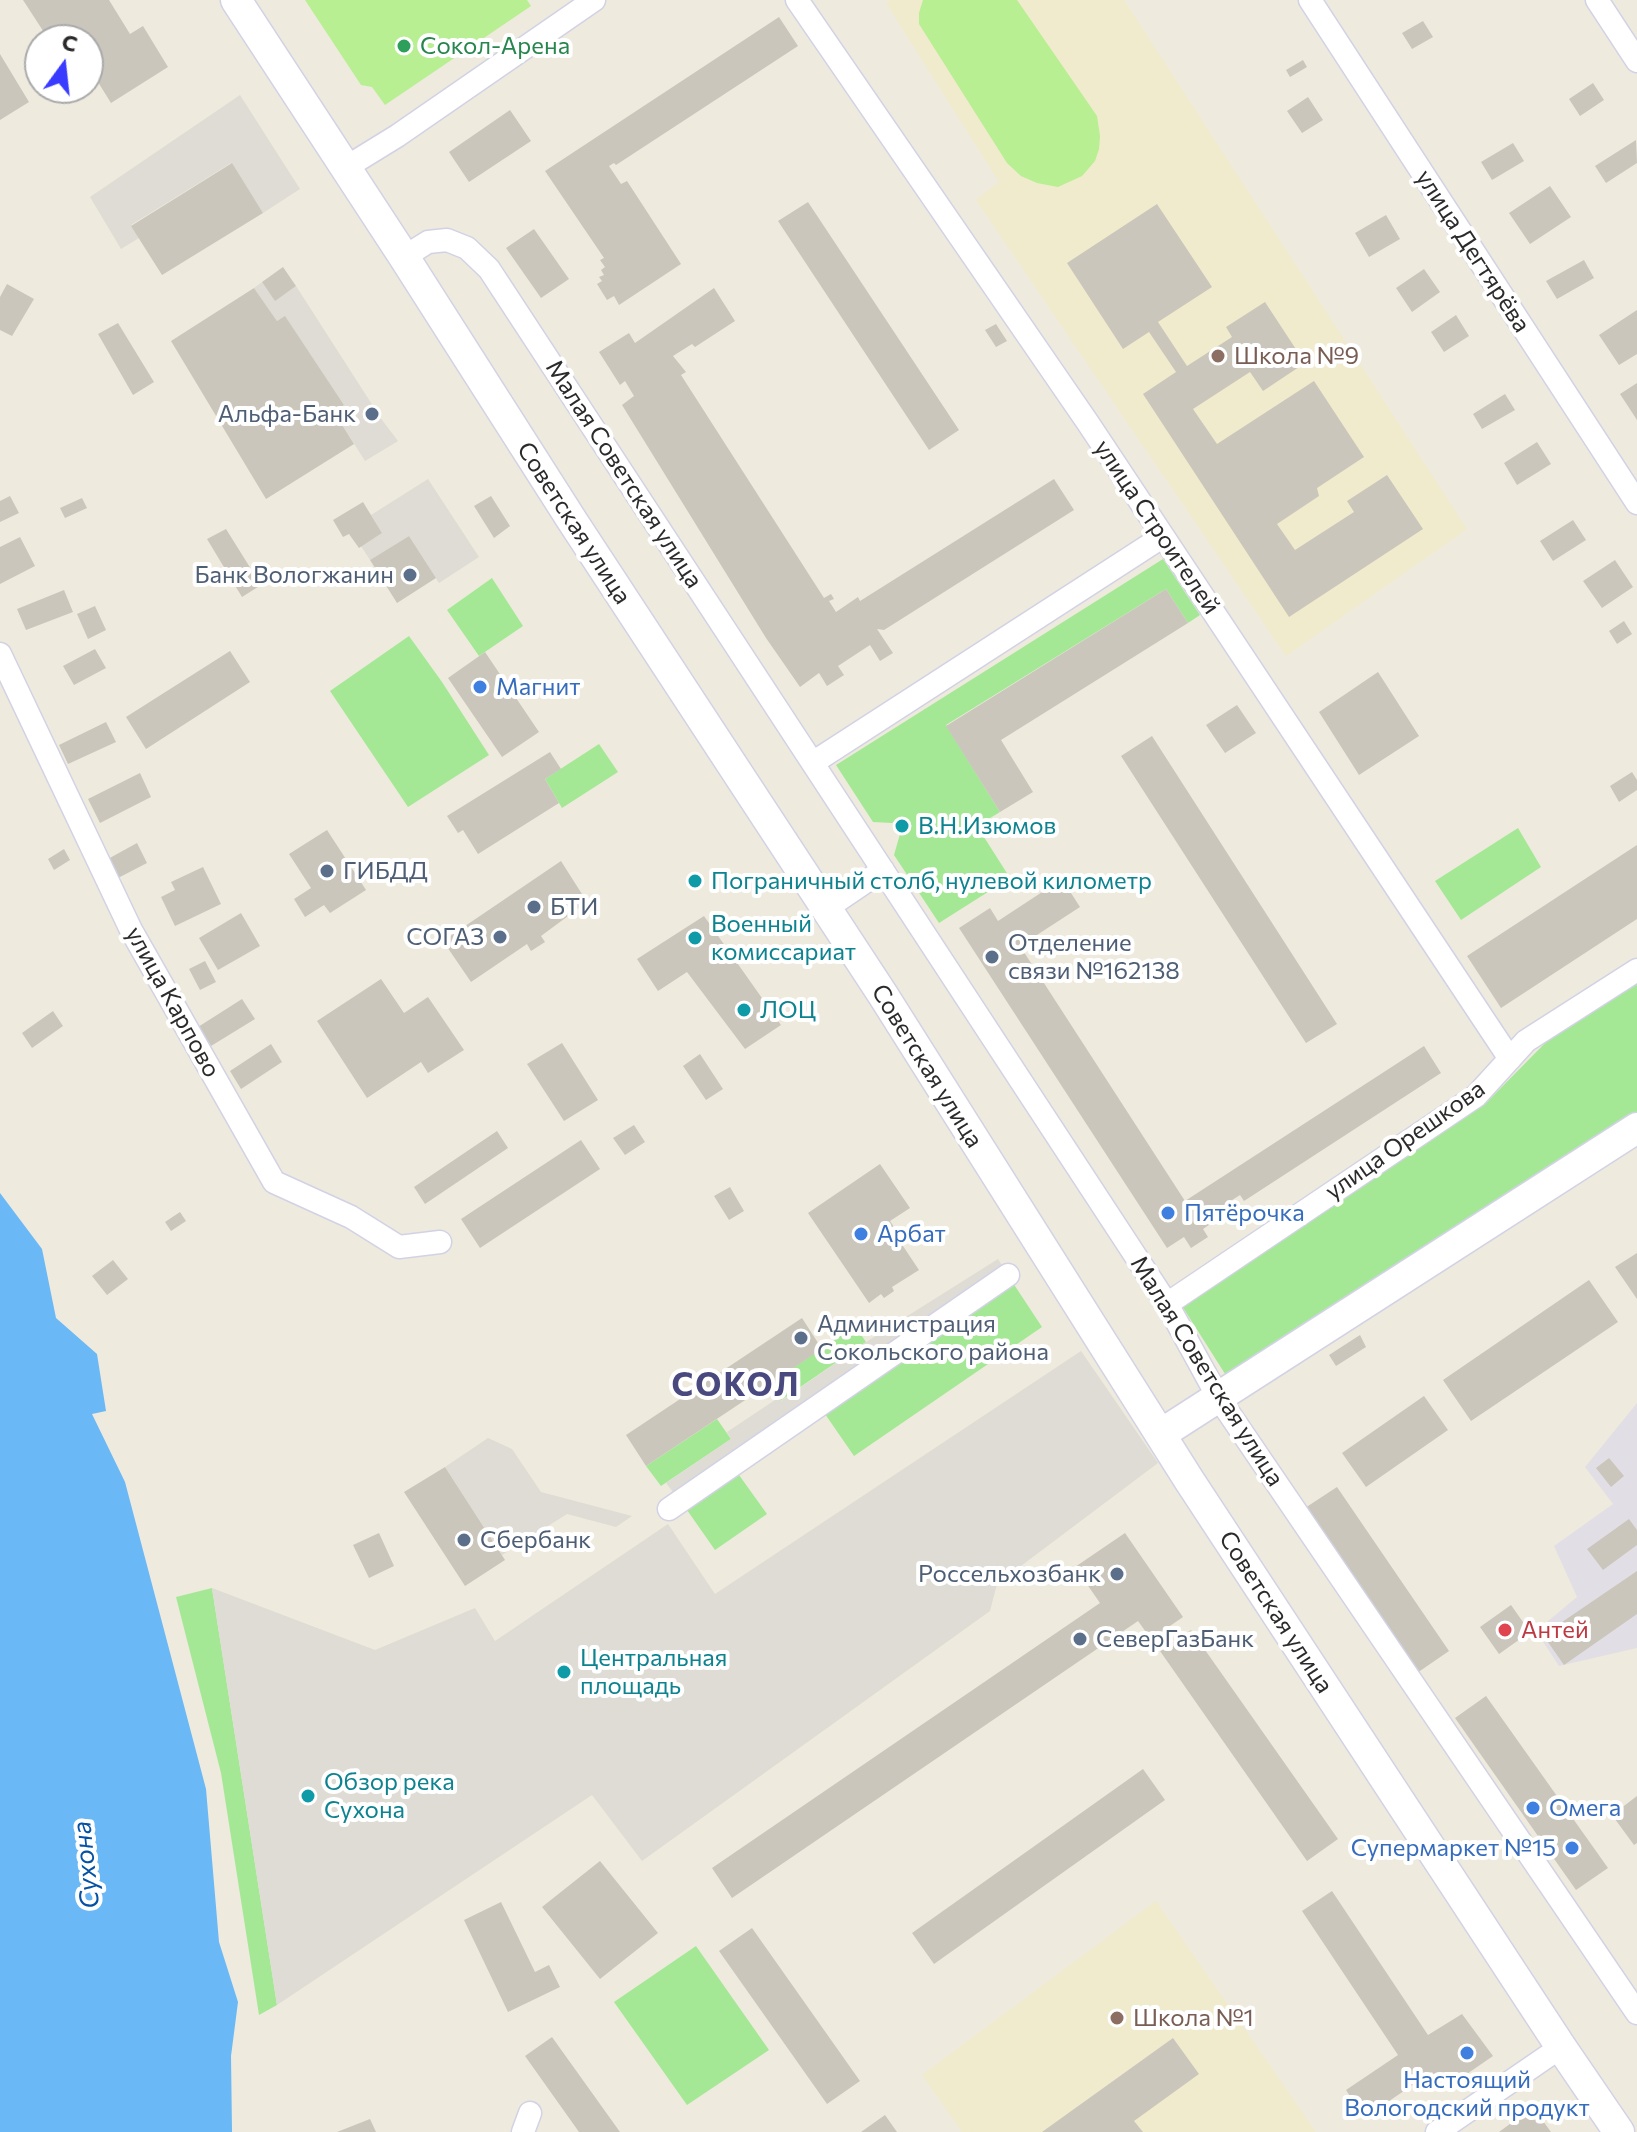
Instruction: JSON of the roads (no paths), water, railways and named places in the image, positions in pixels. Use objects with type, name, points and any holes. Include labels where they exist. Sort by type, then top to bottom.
[{"type":"main road","name":"Советская улица","points":[[236,0],[827,908],[1189,1480],[1619,2132]]},
{"type":"main road","points":[[1161,1434],[1637,1128]]},
{"type":"street","points":[[345,168],[397,136],[594,0]]},
{"type":"street","name":"улица Строителей","points":[[797,0],[1079,410],[1510,1059]]},
{"type":"street","name":"улица Дегтярёва","points":[[1310,0],[1637,503]]},
{"type":"street","points":[[1597,0],[1637,61]]},
{"type":"street","name":"Малая Советская улица","points":[[404,257],[428,242],[447,240],[467,248],[489,269],[1167,1304],[1218,1397],[1637,2013]]},
{"type":"street","points":[[814,762],[1162,537]]},
{"type":"street","name":"улица Карпово","points":[[0,654],[131,930],[274,1182],[351,1217],[399,1247],[440,1242]]},
{"type":"street","points":[[827,908],[883,870]]},
{"type":"street","name":"улица Орешкова","points":[[1167,1304],[1476,1096],[1526,1041],[1637,970]]},
{"type":"street","points":[[669,1509],[1008,1275]]},
{"type":"street","points":[[1437,2132],[1561,2047]]},
{"type":"water","name":"Сухона","points":[[0,1193],[42,1249],[56,1318],[97,1354],[106,1411],[92,1414],[125,1482],[206,1789],[219,1942],[238,2002],[231,2056],[232,2132],[0,2132]]},
{"type":"place","name":"Сокол-Арена","points":[[404,46]]},
{"type":"place","name":"Школа №9","points":[[1218,356]]},
{"type":"place","name":"Альфа-Банк","points":[[372,414]]},
{"type":"place","name":"Банк Вологжанин","points":[[410,575]]},
{"type":"place","name":"Магнит","points":[[480,687]]},
{"type":"place","name":"В.Н.Изюмов","points":[[902,826]]},
{"type":"place","name":"ГИБДД","points":[[327,871]]},
{"type":"place","name":"Пограничный столб, нулевой километр","points":[[695,881]]},
{"type":"place","name":"БТИ","points":[[534,907]]},
{"type":"place","name":"СОГАЗ","points":[[500,937]]},
{"type":"place","name":"Военный комиссариат","points":[[695,938]]},
{"type":"place","name":"Отделение связи №162138","points":[[992,957]]},
{"type":"place","name":"ЛОЦ","points":[[744,1010]]},
{"type":"place","name":"Пятёрочка","points":[[1168,1213]]},
{"type":"place","name":"Арбат","points":[[861,1234]]},
{"type":"place","name":"Администрация Сокольского района","points":[[801,1338]]},
{"type":"place","name":"Сбербанк","points":[[464,1540]]},
{"type":"place","name":"Россельхозбанк","points":[[1117,1574]]},
{"type":"place","name":"Антей","points":[[1505,1630]]},
{"type":"place","name":"СеверГазБанк","points":[[1080,1639]]},
{"type":"place","name":"Центральная площадь","points":[[564,1672]]},
{"type":"place","name":"Обзор река Сухона","points":[[308,1796]]},
{"type":"place","name":"Омега","points":[[1533,1808]]},
{"type":"place","name":"Супермаркет №15","points":[[1572,1848]]},
{"type":"place","name":"Школа №1","points":[[1117,2018]]},
{"type":"place","name":"Настоящий Вологодский продукт","points":[[1467,2053]]},
{"type":"district","name":"СОКОЛ","points":[[736,1385]]}]
